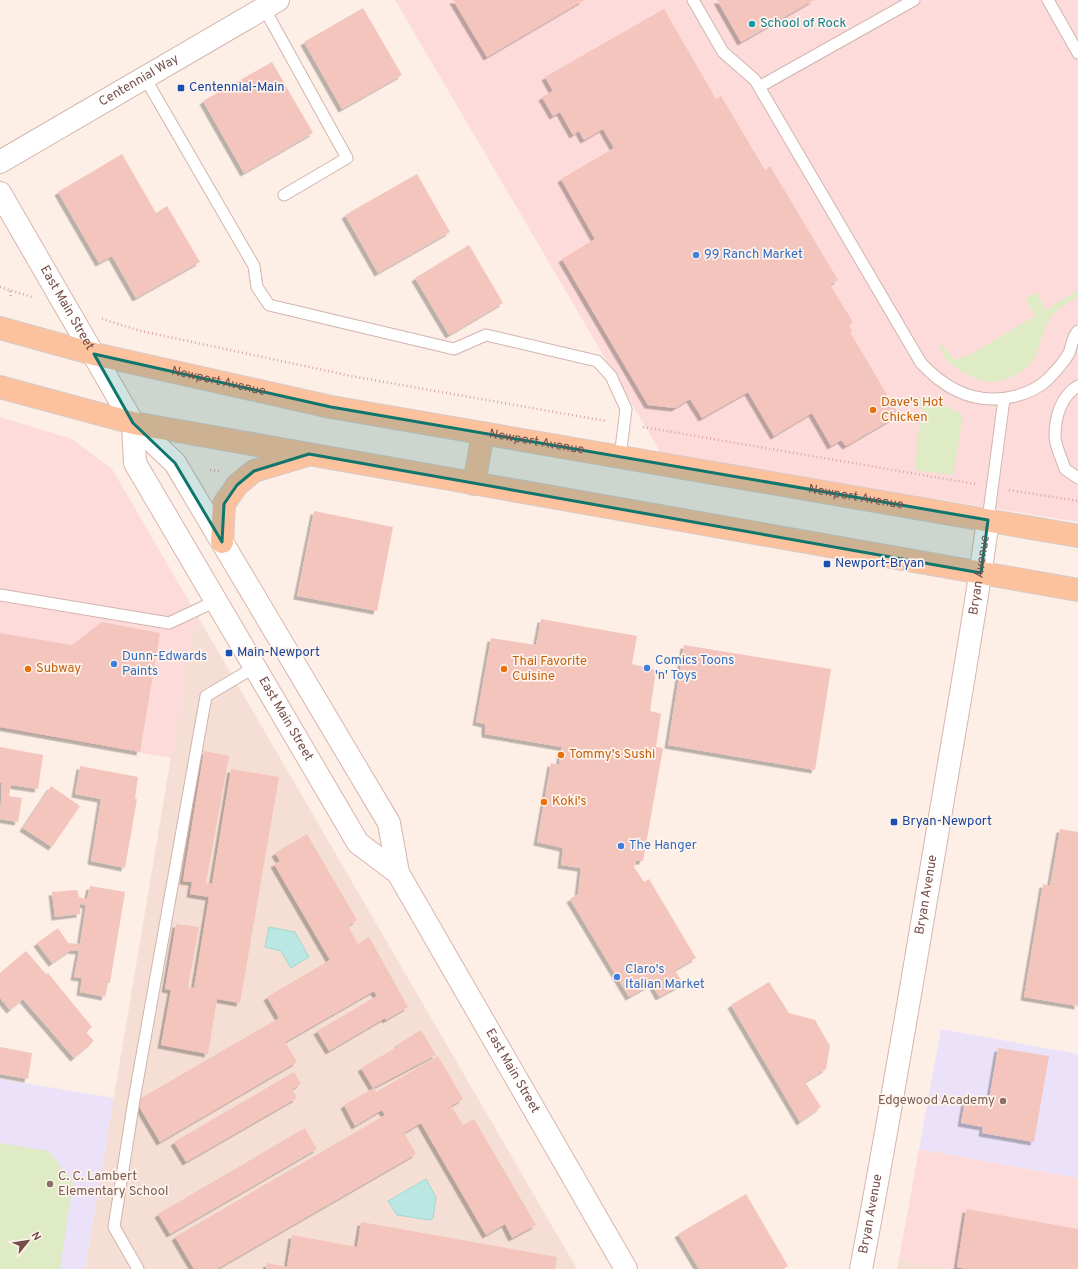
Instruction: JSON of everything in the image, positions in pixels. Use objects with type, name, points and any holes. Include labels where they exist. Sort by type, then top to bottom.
[{"type":"main road","name":"Centennial Way","points":[[0,162],[271,4]]},
{"type":"main road","name":"East Main Street","points":[[0,193],[133,423],[175,463],[389,823],[398,873],[626,1269]]},
{"type":"main road","name":"Newport Avenue","points":[[0,328],[94,354],[331,407],[1078,536]]},
{"type":"main road","points":[[0,387],[133,423],[1078,590]]},
{"type":"main road","name":"East Main Street","points":[[133,423],[135,463],[358,843],[398,873]]},
{"type":"main road","points":[[474,484],[483,433]]},
{"type":"main road","points":[[222,542],[224,504],[237,485],[254,471],[309,454]]},
{"type":"main road","name":"Bryan Avenue","points":[[861,1269],[881,1163],[981,573],[988,520]]},
{"type":"lane","points":[[693,0],[723,52],[755,80],[921,363],[932,375],[961,393],[977,399],[1004,399],[1029,393],[1047,381],[1069,354],[1078,331]]},
{"type":"lane","points":[[759,87],[914,0]]},
{"type":"lane","points":[[1048,0],[1078,53]]},
{"type":"lane","points":[[271,4],[347,158],[284,195]]},
{"type":"lane","points":[[145,78],[254,266],[257,288],[269,305],[454,349],[486,335],[597,361],[611,376],[626,409],[620,457]]},
{"type":"lane","points":[[1078,386],[1071,390],[1058,410],[1055,437],[1065,469],[1078,478]]},
{"type":"lane","points":[[988,520],[1004,399]]},
{"type":"lane","points":[[0,595],[169,623],[216,600]]},
{"type":"lane","points":[[138,1269],[114,1227],[134,1100],[206,696],[255,667]]},
{"type":"path","points":[[0,287],[16,292]]},
{"type":"path","points":[[10,291],[11,298]]},
{"type":"path","points":[[132,329],[356,377],[954,481]]},
{"type":"path","points":[[218,467],[221,471]]},
{"type":"path","points":[[1021,492],[1078,501]]},
{"type":"highlighted area","points":[[94,354],[331,407],[988,520],[981,573],[309,454],[254,471],[237,485],[224,504],[222,542],[175,463],[133,423]]},
{"type":"shaded area","points":[[395,0],[1078,0],[1078,522],[662,455]]},
{"type":"shaded area","points":[[0,417],[72,439],[112,469],[201,622],[193,627],[172,758],[0,729]]},
{"type":"shaded area","points":[[201,622],[577,1269],[85,1269],[193,627]]},
{"type":"shaded area","name":"Edgewood Academy","points":[[941,1029],[1078,1054],[1078,1178],[919,1149]]},
{"type":"shaded area","name":"C. C. Lambert Elementary School","points":[[0,1079],[114,1098],[85,1269],[0,1269]]},
{"type":"shaded area","points":[[919,1149],[1078,1178],[1078,1269],[952,1269],[899,1259]]},
{"type":"shaded area","points":[[899,1259],[952,1269],[897,1269]]},
{"type":"green space","points":[[1078,290],[1078,297],[1060,308],[1051,317],[1045,328],[1037,353],[1032,362],[1028,367],[1016,375],[995,382],[982,381],[952,365],[940,350],[939,345],[942,345],[954,360],[971,354],[1035,316],[1025,299],[1036,292],[1046,310]]},
{"type":"green space","points":[[927,397],[958,412],[963,416],[953,475],[915,470],[920,414],[923,412],[919,401]]},
{"type":"green space","points":[[0,1143],[49,1151],[73,1183],[60,1269],[0,1269]]},
{"type":"water","points":[[269,927],[295,932],[309,957],[291,968],[281,951],[265,947]]},
{"type":"water","points":[[426,1179],[436,1197],[433,1218],[430,1220],[397,1215],[388,1201]]},
{"type":"building","points":[[453,0],[584,0],[487,57]]},
{"type":"building","name":"School of Rock","points":[[717,0],[814,0],[741,42]]},
{"type":"building","points":[[363,8],[402,75],[342,109],[304,42]]},
{"type":"building","name":"99 Ranch Market","points":[[664,9],[716,99],[721,96],[765,170],[770,166],[838,280],[830,285],[853,322],[849,325],[852,331],[850,332],[899,415],[846,446],[841,440],[831,446],[812,413],[774,436],[748,392],[702,418],[690,399],[675,408],[648,405],[562,259],[595,239],[561,179],[614,148],[603,129],[584,140],[579,131],[573,135],[560,112],[553,116],[542,97],[553,91],[545,77]]},
{"type":"building","points":[[272,62],[313,133],[244,173],[203,101]]},
{"type":"building","points":[[122,154],[156,213],[167,206],[200,262],[136,298],[112,256],[99,263],[58,192]]},
{"type":"building","points":[[417,174],[450,232],[378,273],[345,215]]},
{"type":"building","points":[[469,245],[503,303],[449,335],[415,278]]},
{"type":"building","points":[[314,511],[393,527],[377,611],[297,596]]},
{"type":"building","points":[[541,619],[637,636],[632,664],[656,670],[650,711],[661,714],[656,747],[663,748],[643,861],[636,861],[634,867],[644,882],[649,879],[696,958],[675,970],[683,984],[659,997],[652,984],[629,997],[570,899],[578,894],[581,868],[561,865],[563,848],[537,842],[551,763],[559,765],[562,747],[485,734],[485,724],[476,722],[491,638],[536,645]]},
{"type":"building","points":[[102,622],[160,633],[140,752],[0,727],[0,633],[72,645]]},
{"type":"building","points":[[684,645],[831,669],[815,770],[668,745]]},
{"type":"building","points":[[0,747],[43,755],[38,789],[11,785],[9,796],[22,798],[18,822],[0,819],[2,783],[0,783]]},
{"type":"building","points":[[204,751],[229,756],[206,883],[212,884],[231,769],[279,777],[240,1003],[217,999],[208,1054],[161,1045],[171,990],[165,989],[176,924],[199,927],[188,987],[194,988],[209,897],[190,894],[192,882],[183,881]]},
{"type":"building","points":[[80,766],[138,777],[135,799],[137,799],[125,868],[91,861],[101,799],[75,794]]},
{"type":"building","points":[[51,786],[80,806],[52,847],[23,828]]},
{"type":"building","points":[[1060,829],[1078,832],[1078,1006],[1024,997],[1043,884],[1050,886]]},
{"type":"building","points":[[307,834],[357,920],[348,926],[358,944],[369,937],[408,1007],[386,1020],[385,1018],[329,1051],[317,1031],[377,996],[374,991],[285,1042],[297,1062],[160,1142],[136,1101],[279,1018],[267,997],[330,960],[274,864],[280,861],[275,853]]},
{"type":"building","points":[[90,886],[125,892],[110,983],[108,983],[105,997],[80,992],[82,978],[74,977],[79,951],[71,950],[52,963],[37,943],[58,928],[68,943],[80,944],[86,905],[80,904],[80,914],[55,917],[52,892],[77,890],[79,897],[87,899]]},
{"type":"building","points":[[26,951],[46,974],[48,973],[92,1027],[86,1032],[94,1041],[74,1058],[23,999],[10,1010],[0,998],[0,973]]},
{"type":"building","points":[[769,982],[789,1013],[815,1020],[830,1046],[826,1069],[805,1082],[821,1107],[800,1122],[731,1005]]},
{"type":"building","points":[[421,1030],[436,1055],[373,1088],[361,1068],[399,1046],[398,1044]]},
{"type":"building","points":[[0,1047],[32,1053],[28,1079],[0,1074]]},
{"type":"building","points":[[998,1048],[1049,1056],[1034,1142],[982,1133],[983,1127],[961,1123],[966,1095],[989,1100]]},
{"type":"building","points":[[438,1056],[463,1099],[451,1106],[463,1125],[474,1119],[536,1225],[512,1238],[505,1224],[486,1235],[421,1123],[404,1133],[416,1154],[217,1269],[194,1269],[175,1237],[385,1115],[382,1110],[355,1126],[344,1105],[374,1088],[376,1092]]},
{"type":"building","points":[[294,1072],[301,1084],[292,1089],[297,1098],[186,1162],[174,1142]]},
{"type":"building","points":[[305,1128],[317,1149],[170,1234],[158,1214]]},
{"type":"building","points":[[746,1194],[788,1266],[783,1269],[699,1269],[678,1234]]},
{"type":"building","points":[[966,1209],[1078,1229],[1078,1269],[966,1269],[957,1267]]},
{"type":"building","points":[[361,1222],[557,1257],[555,1269],[266,1269],[267,1263],[287,1267],[292,1235],[357,1247]]},
{"type":"place","name":"School of Rock","points":[[752,24]]},
{"type":"place","name":"Centennial-Main","points":[[181,88]]},
{"type":"place","name":"99 Ranch Market","points":[[696,255]]},
{"type":"place","name":"Dave's Hot Chicken","points":[[873,410]]},
{"type":"place","name":"Newport-Bryan","points":[[827,564]]},
{"type":"place","name":"Main-Newport","points":[[229,653]]},
{"type":"place","name":"Dunn-Edwards Paints","points":[[114,664]]},
{"type":"place","name":"Comics Toons 'n' Toys","points":[[647,668]]},
{"type":"place","name":"Subway","points":[[28,669]]},
{"type":"place","name":"Thai Favorite Cuisine","points":[[504,669]]},
{"type":"place","name":"Tommy's Sushi","points":[[561,755]]},
{"type":"place","name":"Koki's","points":[[544,802]]},
{"type":"place","name":"Bryan-Newport","points":[[894,822]]},
{"type":"place","name":"The Hanger","points":[[621,846]]},
{"type":"place","name":"Claro's Italian Market","points":[[617,977]]},
{"type":"place","name":"Edgewood Academy","points":[[1003,1101]]},
{"type":"place","name":"C. C. Lambert Elementary School","points":[[50,1184]]}]
